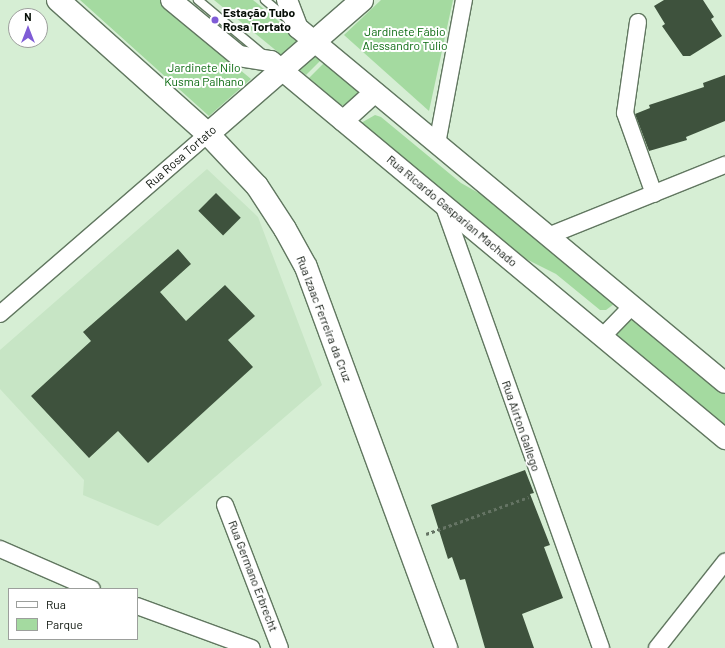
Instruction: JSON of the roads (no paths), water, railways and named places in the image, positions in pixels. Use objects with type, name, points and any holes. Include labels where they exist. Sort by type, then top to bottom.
[{"type":"main road","name":"Rua Izaac Ferreira da Cruz","points":[[58,0],[208,134],[257,186],[306,267],[446,648]]},
{"type":"main road","name":"Rua Rosa Tortato","points":[[208,134],[277,65],[314,42],[362,0]]},
{"type":"street","points":[[171,0],[239,56],[277,65]]},
{"type":"street","points":[[287,0],[298,28],[314,42],[725,383]]},
{"type":"street","points":[[437,144],[464,0]]},
{"type":"street","points":[[638,22],[625,113],[654,194]]},
{"type":"street","name":"Rua Ricardo Gasparian Machado","points":[[277,65],[725,440]]},
{"type":"street","points":[[343,121],[375,92]]},
{"type":"street","name":"Rua Rosa Tortato","points":[[0,314],[208,134]]},
{"type":"street","points":[[548,236],[725,165]]},
{"type":"street","name":"Rua Airton Gallego","points":[[443,204],[544,492],[601,648]]},
{"type":"street","points":[[602,337],[632,306]]},
{"type":"street","name":"Rua Germano Erbrecht","points":[[225,505],[280,648]]},
{"type":"street","points":[[0,549],[90,588]]},
{"type":"street","points":[[657,648],[725,562]]},
{"type":"street","points":[[138,606],[252,648]]},
{"type":"lane","points":[[198,0],[277,65]]},
{"type":"lane","points":[[266,0],[298,28]]},
{"type":"place","name":"Estação Tubo Rosa Tortato","points":[[215,20]]},
{"type":"park label","name":"Jardinete Fábio Alessandro Túlio","points":[[405,39]]},
{"type":"park label","name":"Jardinete Nilo Kusma Palhano","points":[[204,75]]}]
